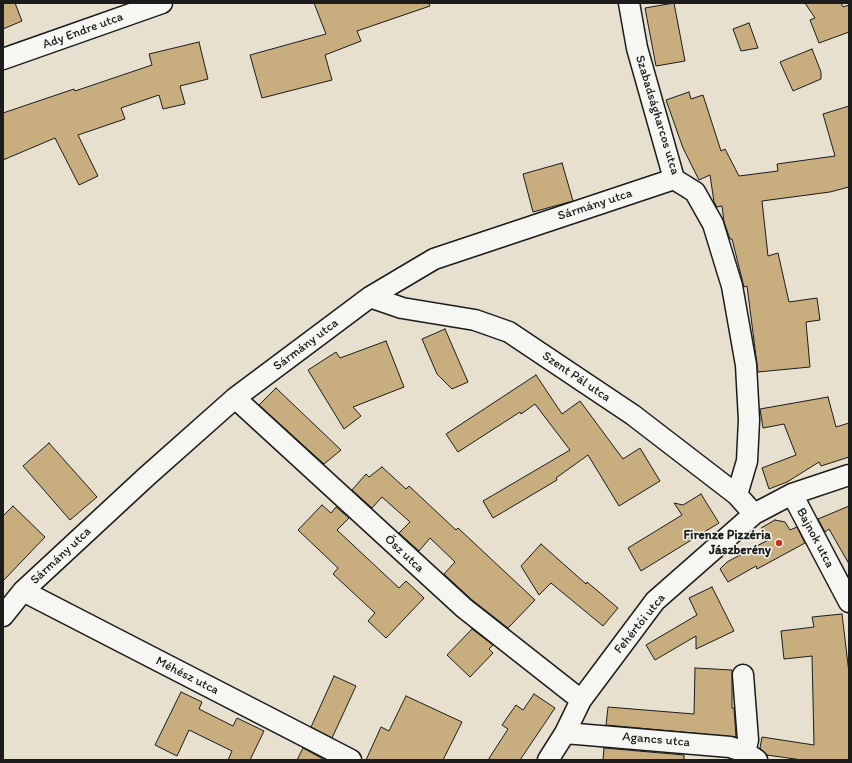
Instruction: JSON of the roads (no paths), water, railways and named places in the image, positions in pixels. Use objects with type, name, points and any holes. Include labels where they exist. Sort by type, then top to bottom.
[{"type":"street","name":"Ady Endre utca","points":[[3,59],[162,3]]},
{"type":"street","name":"Szabadságharcos utca","points":[[629,3],[637,48],[674,179],[695,192],[710,218],[732,286],[746,365],[749,420],[747,461],[737,495]]},
{"type":"street","name":"Sármány utca","points":[[3,616],[23,592],[146,477],[235,398],[370,297],[434,259],[674,179]]},
{"type":"street","name":"Szent Pál utca","points":[[370,297],[402,308],[476,320],[509,332],[633,416],[737,495],[754,514]]},
{"type":"street","name":"Ősz utca","points":[[235,398],[464,608],[581,700]]},
{"type":"street","name":"Fehértói utca","points":[[548,760],[565,733],[581,700],[655,602],[754,514],[792,494],[849,475]]},
{"type":"street","name":"Bajnok utca","points":[[792,494],[849,602]]},
{"type":"street","name":"Méhész utca","points":[[23,592],[351,760]]},
{"type":"street","name":"Agancs utca","points":[[743,675],[748,740],[751,756]]},
{"type":"street","name":"Agancs utca","points":[[565,733],[730,747],[751,756]]},
{"type":"place","name":"Firenze Pizzéria Jászberény","points":[[779,543]]}]
